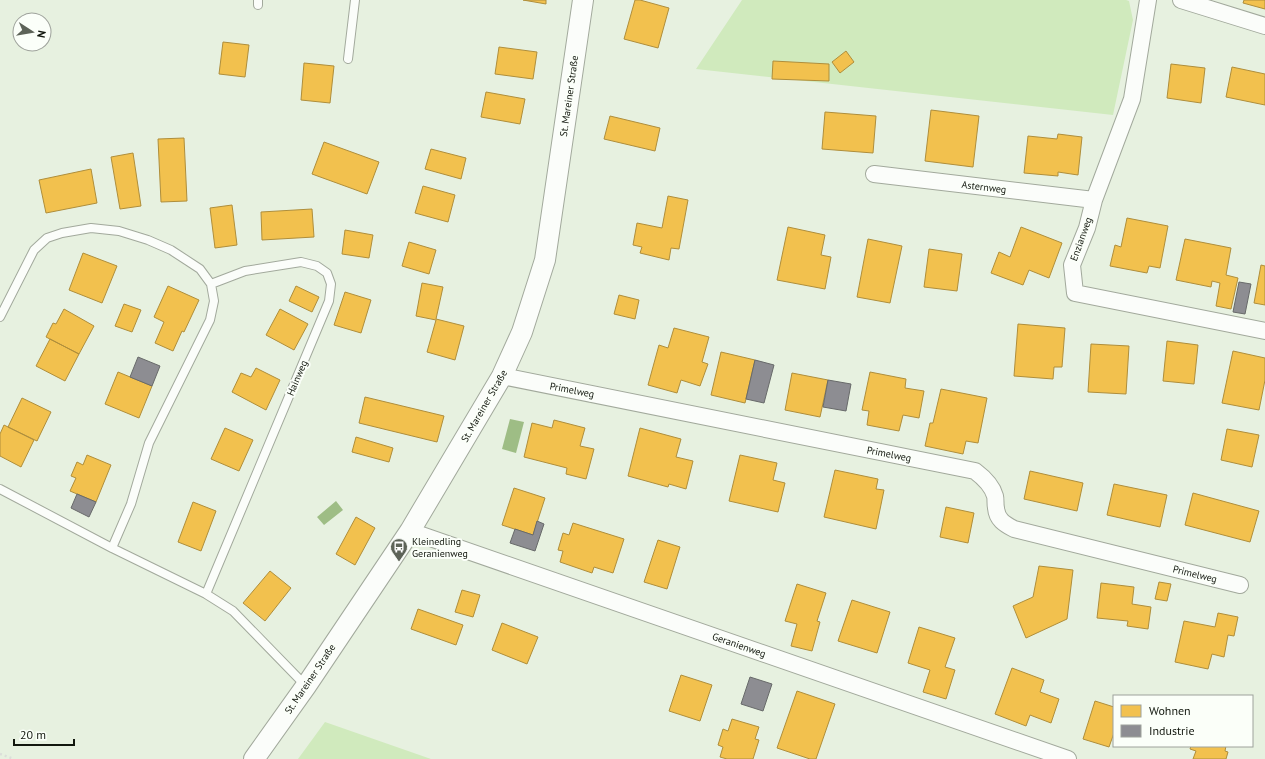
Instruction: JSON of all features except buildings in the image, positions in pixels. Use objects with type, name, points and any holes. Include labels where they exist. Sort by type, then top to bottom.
[{"type":"street","name":"St. Mareiner Straße","points":[[254,759],[306,686],[410,531],[502,376],[522,332],[545,260],[583,0]]},
{"type":"street","name":"Enzianweg","points":[[1148,0],[1132,99],[1094,200],[1087,228],[1072,265],[1075,293],[1265,331]]},
{"type":"street","points":[[1181,0],[1265,26]]},
{"type":"street","name":"Asternweg","points":[[874,174],[1094,200]]},
{"type":"street","name":"Primelweg","points":[[502,376],[975,471],[986,480],[995,494],[998,517],[1004,524],[1014,529],[1240,585]]},
{"type":"street","name":"Geranienweg","points":[[410,531],[1068,759]]},
{"type":"lane","points":[[348,59],[355,0]]},
{"type":"lane","points":[[0,317],[34,250],[47,238],[62,232],[91,228],[119,231],[148,240],[171,250],[200,269],[211,284],[214,301],[210,320],[149,443],[131,504],[112,548]]},
{"type":"lane","name":"Hainweg","points":[[206,594],[329,302],[331,284],[327,273],[317,266],[301,262],[245,271],[211,284]]},
{"type":"lane","points":[[0,489],[112,548],[206,594],[233,611],[306,686]]},
{"type":"path","points":[[0,754],[14,759]]},
{"type":"shaded area","points":[[742,0],[1126,0],[1129,1],[1133,20],[1113,115],[696,69]]},
{"type":"shaded area","points":[[510,419],[524,422],[516,453],[502,449]]},
{"type":"shaded area","points":[[336,501],[343,510],[324,525],[317,517]]},
{"type":"shaded area","points":[[325,722],[431,759],[298,759]]},
{"type":"place","name":"Kleinedling Geranienweg","points":[[399,562]]}]
